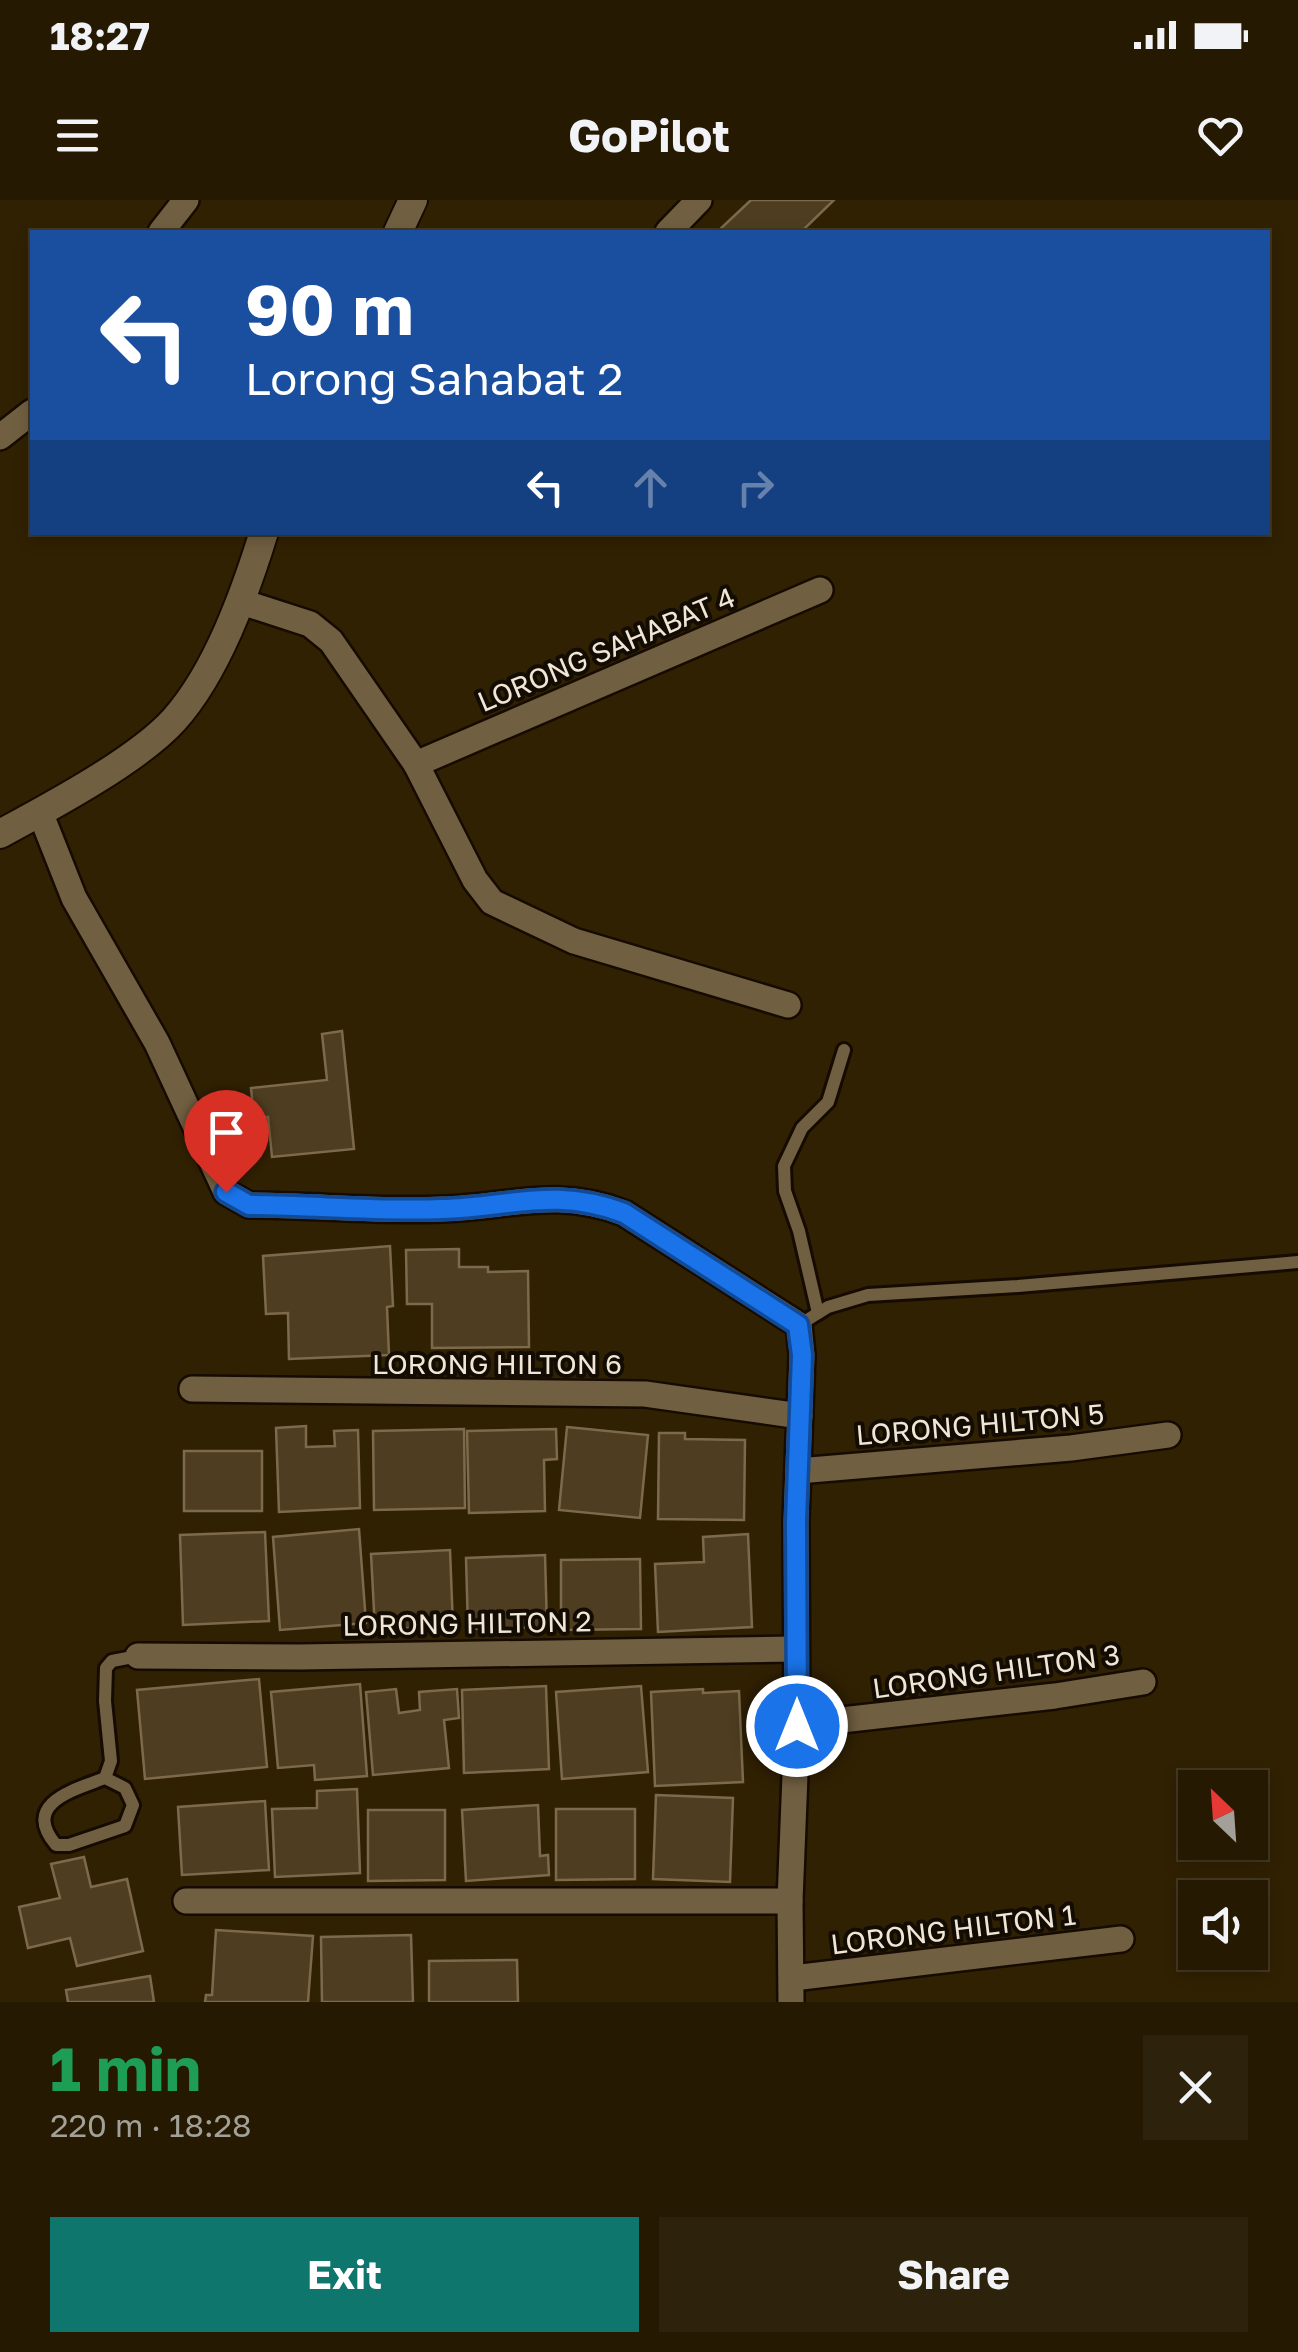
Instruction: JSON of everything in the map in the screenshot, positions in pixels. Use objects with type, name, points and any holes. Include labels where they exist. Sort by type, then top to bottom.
[{"type":"street","points":[[163,230],[186,200]]},
{"type":"street","points":[[399,230],[413,200]]},
{"type":"street","points":[[670,230],[699,200]]},
{"type":"street","points":[[0,437],[30,414]]},
{"type":"street","points":[[0,834],[152,742],[176,718],[242,602],[263,535]]},
{"type":"street","name":"LORONG SAHABAT 4","points":[[416,764],[820,590]]},
{"type":"street","points":[[242,602],[310,624],[331,641],[416,764],[475,880],[492,902],[574,940],[788,1005]]},
{"type":"street","points":[[40,812],[74,898],[156,1043],[226,1192],[249,1205],[442,1209],[532,1198],[594,1202],[624,1213],[808,1319],[802,1355],[798,1471],[797,1726],[790,1900],[792,1990]]},
{"type":"street","name":"LORONG HILTON 6","points":[[192,1389],[644,1394],[800,1416]]},
{"type":"street","name":"LORONG HILTON 5","points":[[798,1471],[1071,1448],[1168,1435]]},
{"type":"street","name":"LORONG HILTON 2","points":[[138,1656],[796,1650]]},
{"type":"street","name":"LORONG HILTON 3","points":[[797,1726],[1143,1682]]},
{"type":"street","points":[[186,1901],[790,1900]]},
{"type":"street","name":"LORONG HILTON 1","points":[[792,1990],[1120,1939]]},
{"type":"lane","points":[[844,1050],[828,1102],[802,1128],[784,1166],[784,1190],[800,1231],[808,1319],[868,1295],[1298,1262]]},
{"type":"lane","points":[[105,1778],[125,1788],[133,1805],[125,1826],[70,1845],[56,1845],[44,1822],[47,1808],[63,1794],[105,1778],[111,1762],[104,1700],[106,1668],[112,1661],[138,1656]]},
{"type":"building","points":[[751,200],[834,200],[803,230],[719,230]]},
{"type":"building","points":[[342,1031],[354,1149],[272,1157],[268,1117],[254,1119],[251,1088],[327,1080],[322,1034]]},
{"type":"building","points":[[390,1246],[393,1306],[387,1307],[389,1355],[289,1359],[288,1313],[266,1314],[263,1256]]},
{"type":"building","points":[[459,1249],[459,1267],[488,1267],[488,1272],[528,1271],[529,1347],[432,1348],[432,1304],[407,1304],[406,1250]]},
{"type":"building","points":[[306,1426],[306,1447],[335,1446],[334,1431],[358,1430],[360,1508],[279,1512],[276,1428]]},
{"type":"building","points":[[567,1427],[648,1435],[640,1518],[559,1510]]},
{"type":"building","points":[[464,1429],[465,1508],[374,1510],[373,1431]]},
{"type":"building","points":[[556,1429],[557,1459],[544,1460],[545,1511],[469,1513],[467,1431]]},
{"type":"building","points":[[659,1433],[685,1433],[685,1439],[745,1440],[744,1520],[658,1519]]},
{"type":"building","points":[[184,1451],[262,1451],[262,1511],[184,1511]]},
{"type":"building","points":[[359,1529],[366,1623],[280,1630],[273,1537]]},
{"type":"building","points":[[265,1532],[269,1621],[183,1625],[180,1535]]},
{"type":"building","points":[[748,1534],[752,1627],[658,1632],[655,1564],[704,1562],[703,1537]]},
{"type":"building","points":[[450,1550],[453,1626],[375,1630],[371,1554]]},
{"type":"building","points":[[545,1555],[547,1627],[468,1629],[466,1558]]},
{"type":"building","points":[[640,1559],[641,1629],[561,1630],[561,1560]]},
{"type":"building","points":[[259,1679],[267,1767],[145,1779],[137,1690]]},
{"type":"building","points":[[360,1684],[367,1776],[315,1780],[314,1765],[278,1768],[271,1692]]},
{"type":"building","points":[[546,1686],[549,1769],[464,1773],[462,1690]]},
{"type":"building","points":[[641,1686],[648,1772],[562,1779],[556,1692]]},
{"type":"building","points":[[396,1689],[399,1713],[420,1710],[419,1692],[457,1689],[459,1718],[444,1720],[449,1768],[373,1775],[366,1692]]},
{"type":"building","points":[[703,1689],[703,1693],[739,1691],[743,1782],[655,1786],[651,1692]]},
{"type":"building","points":[[357,1789],[360,1873],[275,1877],[272,1809],[317,1808],[317,1791]]},
{"type":"building","points":[[656,1795],[733,1798],[730,1882],[653,1879]]},
{"type":"building","points":[[265,1801],[269,1870],[182,1875],[178,1807]]},
{"type":"building","points":[[538,1805],[540,1856],[548,1855],[549,1875],[466,1881],[462,1810]]},
{"type":"building","points":[[556,1809],[635,1809],[635,1879],[556,1880]]},
{"type":"building","points":[[368,1810],[445,1810],[445,1880],[368,1881]]},
{"type":"building","points":[[84,1857],[91,1887],[127,1879],[143,1951],[77,1966],[70,1938],[28,1948],[19,1907],[60,1898],[51,1864]]},
{"type":"building","points":[[216,1930],[313,1936],[308,2002],[205,2002],[206,1995],[212,1995]]},
{"type":"building","points":[[411,1935],[413,2002],[322,2002],[321,1937]]},
{"type":"building","points":[[517,1960],[518,2002],[429,2002],[429,1961]]},
{"type":"building","points":[[150,1976],[154,2002],[68,2002],[66,1990]]},
{"type":"route","points":[[226,1192],[249,1205],[442,1209],[532,1198],[594,1202],[624,1213],[798,1325],[802,1355],[796,1521],[797,1726]]}]
